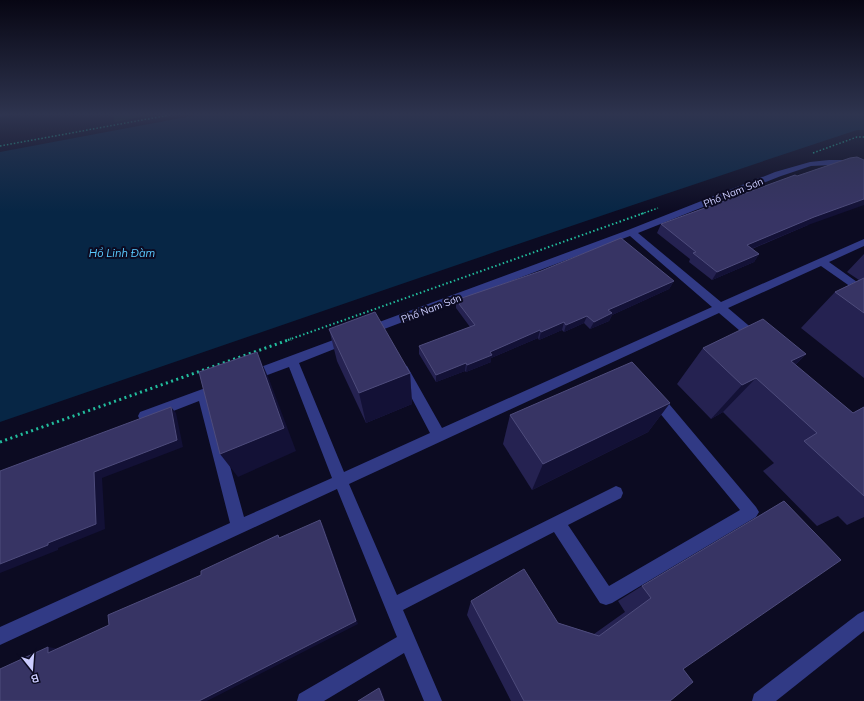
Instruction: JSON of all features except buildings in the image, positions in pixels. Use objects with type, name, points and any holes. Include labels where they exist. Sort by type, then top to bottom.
[{"type":"street","name":"Phố Nam Sơn","points":[[131,422],[631,232],[778,174],[810,164],[829,162],[852,162],[864,166]]},
{"type":"street","points":[[631,232],[768,348]]},
{"type":"street","points":[[0,636],[864,242]]},
{"type":"street","points":[[821,261],[864,292]]},
{"type":"street","points":[[379,327],[387,341]]},
{"type":"street","points":[[620,353],[629,365]]},
{"type":"street","points":[[292,360],[340,481],[394,605],[433,701]]},
{"type":"street","points":[[398,361],[439,436]]},
{"type":"street","points":[[558,523],[606,597],[751,512],[644,383]]},
{"type":"street","points":[[204,394],[239,527]]},
{"type":"street","points":[[394,605],[616,493]]},
{"type":"street","points":[[761,701],[864,620]]},
{"type":"street","points":[[306,701],[408,641]]},
{"type":"path","points":[[812,153],[830,147]]},
{"type":"path","points":[[0,442],[662,206]]},
{"type":"water","name":"Hồ Linh Đàm","points":[[28,147],[807,147],[0,422],[0,152]]}]
